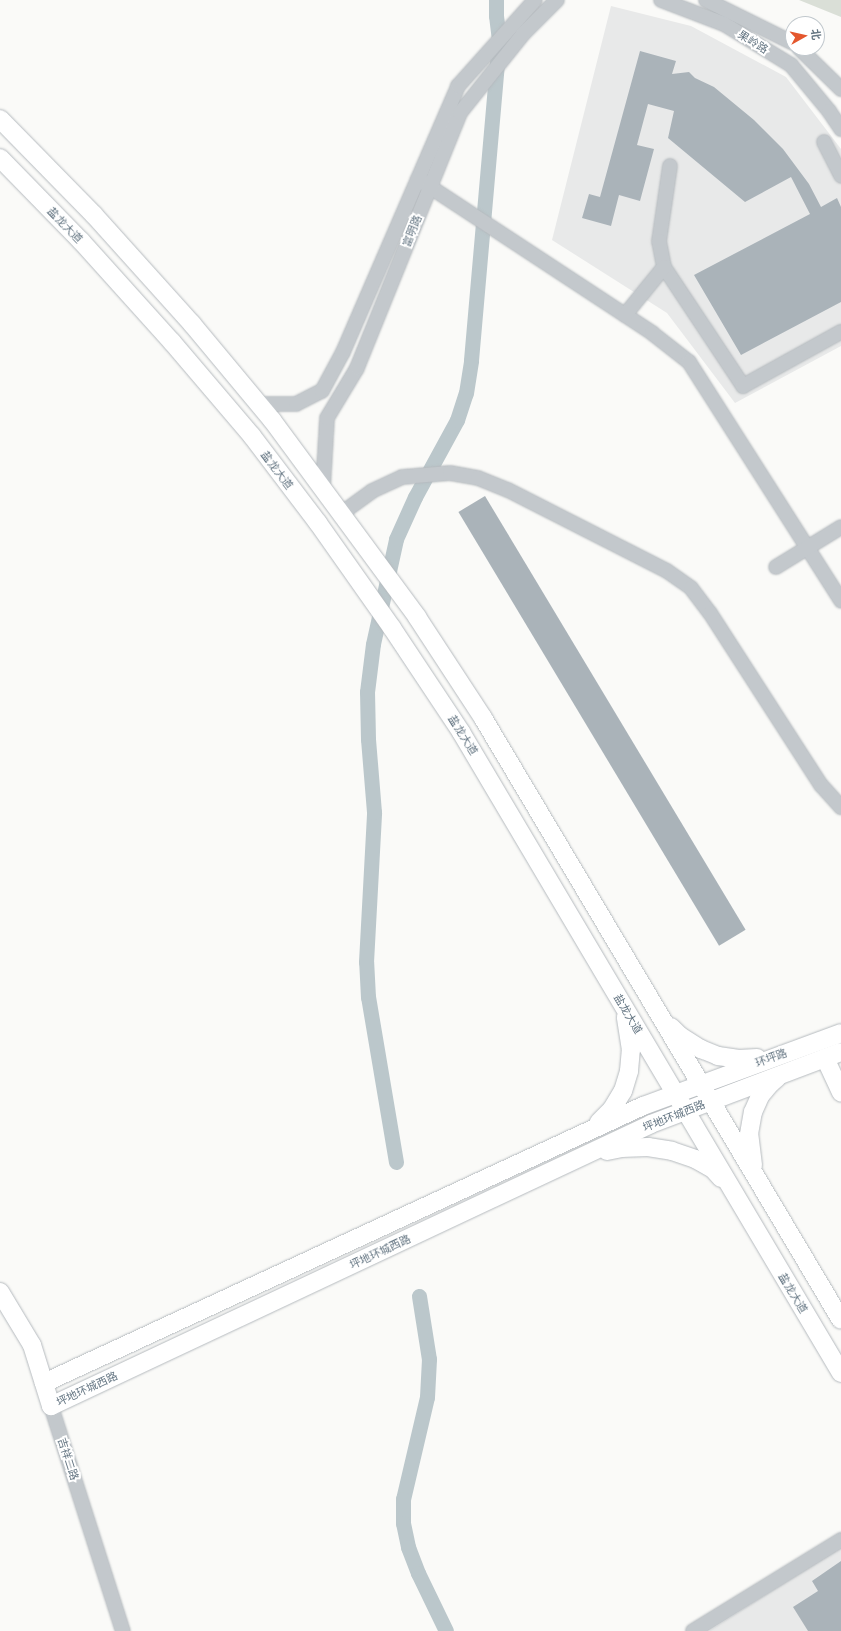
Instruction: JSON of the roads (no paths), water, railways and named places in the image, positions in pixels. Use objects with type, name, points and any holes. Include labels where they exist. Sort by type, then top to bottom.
[{"type":"main road","points":[[0,119],[94,215],[177,307],[258,404],[369,550],[433,642],[483,718],[841,1320]]},
{"type":"main road","name":"盐龙大道","points":[[0,158],[81,241],[172,342],[252,436],[358,580],[461,732],[841,1373]]},
{"type":"main road","points":[[592,1129],[612,1109],[623,1091],[629,1071],[631,1050],[628,1026],[621,1001]]},
{"type":"main road","points":[[662,1018],[680,1036],[700,1049],[718,1056],[739,1059],[784,1054]]},
{"type":"main road","name":"环坪路","points":[[701,1084],[841,1033]]},
{"type":"main road","points":[[833,1055],[841,1093]]},
{"type":"main road","name":"环坪路","points":[[711,1101],[833,1055]]},
{"type":"main road","points":[[756,1178],[751,1156],[749,1134],[753,1112],[760,1096],[771,1082],[787,1072]]},
{"type":"main road","name":"坪地环城西路","points":[[44,1383],[592,1129],[643,1106],[701,1084]]},
{"type":"main road","name":"坪地环城西路","points":[[51,1406],[651,1124],[711,1101]]},
{"type":"main road","points":[[586,1155],[621,1148],[648,1147],[672,1151],[695,1159],[713,1169],[730,1186]]},
{"type":"main road","name":"吉祥二路","points":[[0,1292],[32,1345],[51,1406]]},
{"type":"street","name":"富明路","points":[[258,404],[296,404],[322,391],[343,352],[424,182],[460,113],[523,34],[557,0]]},
{"type":"street","name":"果岭路","points":[[661,0],[724,24],[791,65],[829,111],[841,129]]},
{"type":"street","name":"果岭路","points":[[706,0],[785,39]]},
{"type":"street","name":"富明路","points":[[323,488],[327,418],[357,368],[458,86],[533,2]]},
{"type":"street","points":[[807,56],[841,89]]},
{"type":"street","points":[[824,142],[841,176]]},
{"type":"street","points":[[670,166],[659,241],[664,267],[743,386],[841,332]]},
{"type":"street","points":[[424,182],[625,315],[689,362],[841,601]]},
{"type":"street","points":[[625,315],[664,267]]},
{"type":"street","points":[[342,513],[372,491],[402,477],[450,473],[478,478],[508,490],[668,571],[691,588],[710,613],[821,785],[841,806]]},
{"type":"street","points":[[776,567],[841,527]]},
{"type":"street","name":"吉祥二路","points":[[51,1406],[123,1631]]},
{"type":"street","points":[[693,1631],[841,1540]]},
{"type":"waterway","points":[[396,1162],[368,997],[366,962],[374,812],[368,739],[367,692],[373,644],[396,539],[415,497],[457,420],[466,393],[471,360],[499,40],[496,0]]},
{"type":"waterway","points":[[419,1296],[429,1359],[427,1397],[403,1499],[403,1523],[408,1547],[418,1573],[446,1631]]}]
